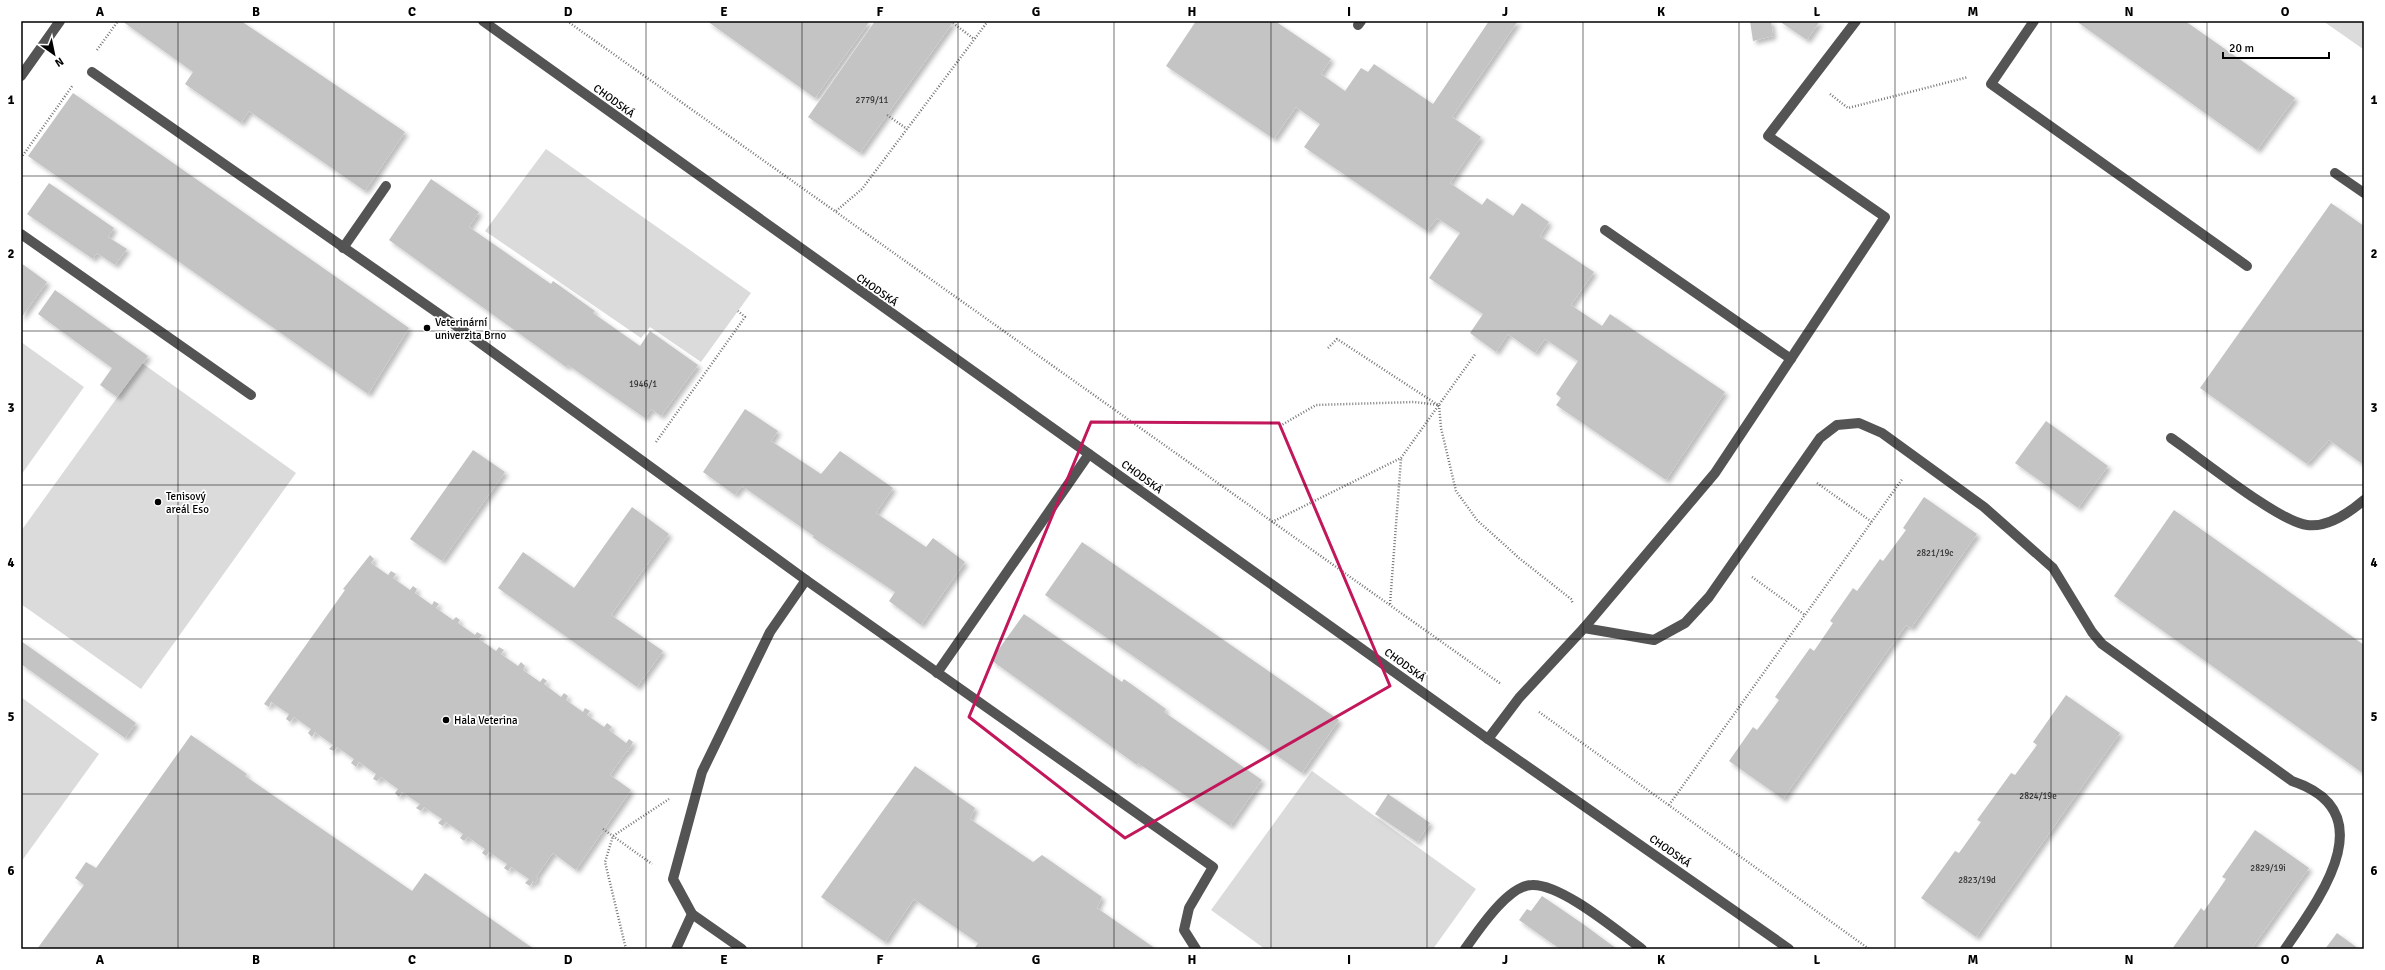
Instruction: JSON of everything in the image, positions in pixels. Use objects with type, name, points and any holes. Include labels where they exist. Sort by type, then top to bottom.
[{"type":"street","points":[[21,76],[60,21]]},
{"type":"street","name":"CHODSKÁ","points":[[483,21],[833,273],[1488,739],[1789,949]]},
{"type":"street","points":[[1488,739],[1519,698],[1584,628],[1715,473],[1885,218],[1768,136],[1856,21]]},
{"type":"street","points":[[2034,21],[1991,84],[2247,266]]},
{"type":"street","points":[[92,72],[465,332],[641,462],[937,674],[1214,867],[1188,908],[1184,930],[1196,949]]},
{"type":"street","points":[[2335,173],[2364,193]]},
{"type":"street","points":[[343,248],[386,186]]},
{"type":"street","points":[[1605,230],[1791,359]]},
{"type":"street","points":[[21,234],[251,395]]},
{"type":"street","points":[[1584,628],[1654,640],[1685,623],[1709,597],[1820,438],[1837,425],[1859,423],[1882,433],[1984,507],[2053,568],[2092,632],[2102,644],[2292,781],[2320,793],[2337,812],[2343,838],[2338,861],[2320,898],[2285,949]]},
{"type":"street","points":[[2171,438],[2278,513],[2307,525],[2326,522],[2349,513],[2364,500]]},
{"type":"street","points":[[937,674],[1089,454]]},
{"type":"street","points":[[742,949],[692,914],[673,879],[702,772],[770,632],[806,580]]},
{"type":"street","points":[[1465,949],[1492,911],[1511,894],[1531,884],[1550,888],[1568,896],[1642,949]]},
{"type":"street","points":[[676,949],[692,914]]},
{"type":"path","points":[[95,54],[118,21]]},
{"type":"path","points":[[567,21],[1272,522],[1390,604],[1869,949]]},
{"type":"path","points":[[836,211],[862,189],[988,21]]},
{"type":"path","points":[[953,23],[974,40]]},
{"type":"path","points":[[1811,79],[1848,108],[2002,68]]},
{"type":"path","points":[[21,158],[76,80]]},
{"type":"path","points":[[887,115],[907,129]]},
{"type":"path","points":[[641,462],[745,317],[738,311]]},
{"type":"path","points":[[1328,348],[1337,339],[1439,405]]},
{"type":"path","points":[[1272,522],[1401,458],[1476,352]]},
{"type":"path","points":[[1280,426],[1316,406],[1414,402],[1439,405]]},
{"type":"path","points":[[1439,405],[1441,428],[1456,492],[1477,520],[1519,558],[1571,599],[1584,628]]},
{"type":"path","points":[[1390,604],[1401,458]]},
{"type":"path","points":[[1798,470],[1872,522]]},
{"type":"path","points":[[1668,805],[1904,477]]},
{"type":"path","points":[[1733,563],[1805,614]]},
{"type":"path","points":[[626,949],[605,862],[613,836],[674,796],[702,772]]},
{"type":"path","points":[[603,829],[673,879]]},
{"type":"highlighted area","points":[[1091,422],[1279,423],[1390,686],[1125,838],[969,717]]},
{"type":"shaded area","points":[[2323,21],[2364,21],[2363,49]]},
{"type":"shaded area","points":[[546,149],[751,293],[701,362],[650,327],[641,338],[485,231]]},
{"type":"shaded area","points":[[21,342],[84,387],[21,475]]},
{"type":"shaded area","name":"Tenisový areál Eso","points":[[142,363],[296,473],[141,689],[21,604],[21,531]]},
{"type":"shaded area","points":[[21,697],[99,754],[21,862]]},
{"type":"shaded area","points":[[1312,771],[1476,889],[1433,949],[1265,949],[1211,910]]},
{"type":"building","points":[[122,21],[241,21],[405,132],[365,191],[249,111],[241,123],[185,84],[193,72]]},
{"type":"building","points":[[707,21],[870,21],[815,98]]},
{"type":"building","points":[[875,21],[954,21],[860,153],[808,117]]},
{"type":"building","points":[[1196,21],[1275,21],[1331,59],[1321,74],[1345,91],[1361,68],[1368,72],[1374,64],[1433,104],[1489,21],[1518,21],[1452,117],[1481,137],[1450,183],[1482,205],[1487,198],[1513,216],[1522,203],[1549,222],[1540,236],[1594,272],[1571,305],[1602,326],[1610,314],[1725,392],[1666,480],[1556,405],[1561,398],[1556,394],[1578,361],[1545,339],[1535,353],[1508,334],[1496,352],[1470,333],[1483,314],[1429,278],[1460,233],[1437,218],[1427,231],[1304,147],[1320,124],[1296,107],[1274,139],[1166,66]]},
{"type":"building","points":[[1750,21],[1771,21],[1773,36],[1753,41]]},
{"type":"building","points":[[1779,21],[1820,21],[1807,40]]},
{"type":"building","points":[[2076,21],[2185,21],[2295,98],[2257,150]]},
{"type":"building","points":[[73,93],[409,328],[368,394],[28,156]]},
{"type":"building","points":[[431,179],[479,212],[469,227],[551,284],[553,281],[595,311],[593,313],[640,346],[650,331],[698,365],[661,416],[651,409],[645,418],[568,365],[566,367],[389,240]]},
{"type":"building","points":[[49,183],[114,228],[108,237],[127,249],[115,265],[97,253],[93,259],[27,214]]},
{"type":"building","points":[[2331,203],[2364,226],[2364,465],[2329,440],[2307,464],[2200,388]]},
{"type":"building","points":[[21,263],[47,282],[21,318]]},
{"type":"building","points":[[55,290],[148,356],[117,397],[100,385],[112,368],[38,314]]},
{"type":"building","points":[[745,409],[778,431],[771,441],[821,474],[840,451],[893,488],[876,513],[926,547],[933,538],[965,562],[921,625],[889,601],[895,592],[812,537],[814,536],[742,486],[735,495],[703,472]]},
{"type":"building","points":[[2046,421],[2108,466],[2078,508],[2015,463]]},
{"type":"building","points":[[473,450],[505,472],[442,561],[410,539]]},
{"type":"building","points":[[1924,497],[1977,534],[1911,628],[1906,625],[1783,799],[1729,761],[1753,727],[1757,730],[1779,700],[1775,697],[1810,648],[1814,651],[1833,623],[1830,621],[1853,588],[1857,591],[1880,559],[1883,561],[1906,530],[1903,528]]},
{"type":"building","points":[[632,507],[669,534],[611,615],[663,651],[637,687],[498,588],[523,552],[574,588]]},
{"type":"building","points":[[2174,510],[2364,645],[2364,774],[2114,596]]},
{"type":"building","points":[[1082,542],[1339,720],[1302,773],[1045,595]]},
{"type":"building","name":"Hala Veterina","points":[[370,555],[374,559],[371,563],[388,575],[391,571],[396,574],[393,578],[410,590],[413,586],[417,589],[415,593],[432,605],[434,601],[439,604],[436,608],[453,620],[456,617],[460,620],[458,623],[475,635],[477,632],[482,635],[479,639],[496,651],[499,647],[504,650],[501,654],[518,666],[521,662],[525,666],[523,670],[540,682],[543,678],[547,681],[544,684],[561,697],[564,693],[568,696],[566,700],[583,712],[585,708],[590,711],[587,715],[604,727],[607,723],[612,727],[609,730],[626,743],[629,739],[633,742],[628,752],[627,751],[610,775],[631,790],[576,870],[553,853],[536,877],[538,878],[535,883],[533,881],[530,886],[525,883],[529,879],[511,867],[508,871],[504,868],[507,864],[489,852],[486,856],[482,853],[485,849],[468,837],[464,841],[460,838],[463,834],[446,822],[443,826],[438,823],[442,819],[424,807],[421,811],[416,808],[420,804],[402,792],[399,797],[395,793],[398,789],[381,777],[377,781],[373,779],[376,774],[359,762],[356,767],[351,763],[354,759],[337,747],[334,751],[329,749],[333,745],[315,732],[312,737],[308,733],[311,729],[294,717],[290,722],[286,719],[289,714],[271,702],[269,707],[264,704],[345,590],[343,589]]},
{"type":"building","points":[[1024,614],[1122,682],[1124,679],[1166,709],[1164,712],[1262,780],[1230,826],[1138,763],[1137,765],[991,660]]},
{"type":"building","points":[[21,641],[136,723],[125,738],[21,664]]},
{"type":"building","points":[[2066,695],[2120,733],[1976,937],[1921,898],[1955,851],[1959,853],[1981,822],[1977,820],[2011,773],[2015,775],[2037,745],[2033,742]]},
{"type":"building","points":[[191,735],[247,774],[245,776],[412,891],[425,873],[534,949],[37,949],[84,885],[75,878],[86,862],[96,868]]},
{"type":"building","points":[[915,766],[975,808],[970,819],[1033,862],[1042,855],[1102,897],[1097,908],[1156,949],[974,949],[978,943],[914,899],[885,942],[821,897]]},
{"type":"building","points":[[1388,794],[1430,823],[1417,842],[1375,814]]},
{"type":"building","points":[[2255,830],[2309,868],[2251,949],[2172,949],[2201,908],[2204,911],[2226,879],[2222,877]]},
{"type":"building","points":[[1542,896],[1617,949],[1560,949],[1519,920],[1527,909],[1531,911]]},
{"type":"building","points":[[2337,933],[2359,949],[2325,949]]},
{"type":"place","name":"Veterinární univerzita Brno","points":[[427,328]]},
{"type":"place","name":"Tenisový areál Eso","points":[[158,502]]},
{"type":"place","name":"Hala Veterina","points":[[446,720]]}]
